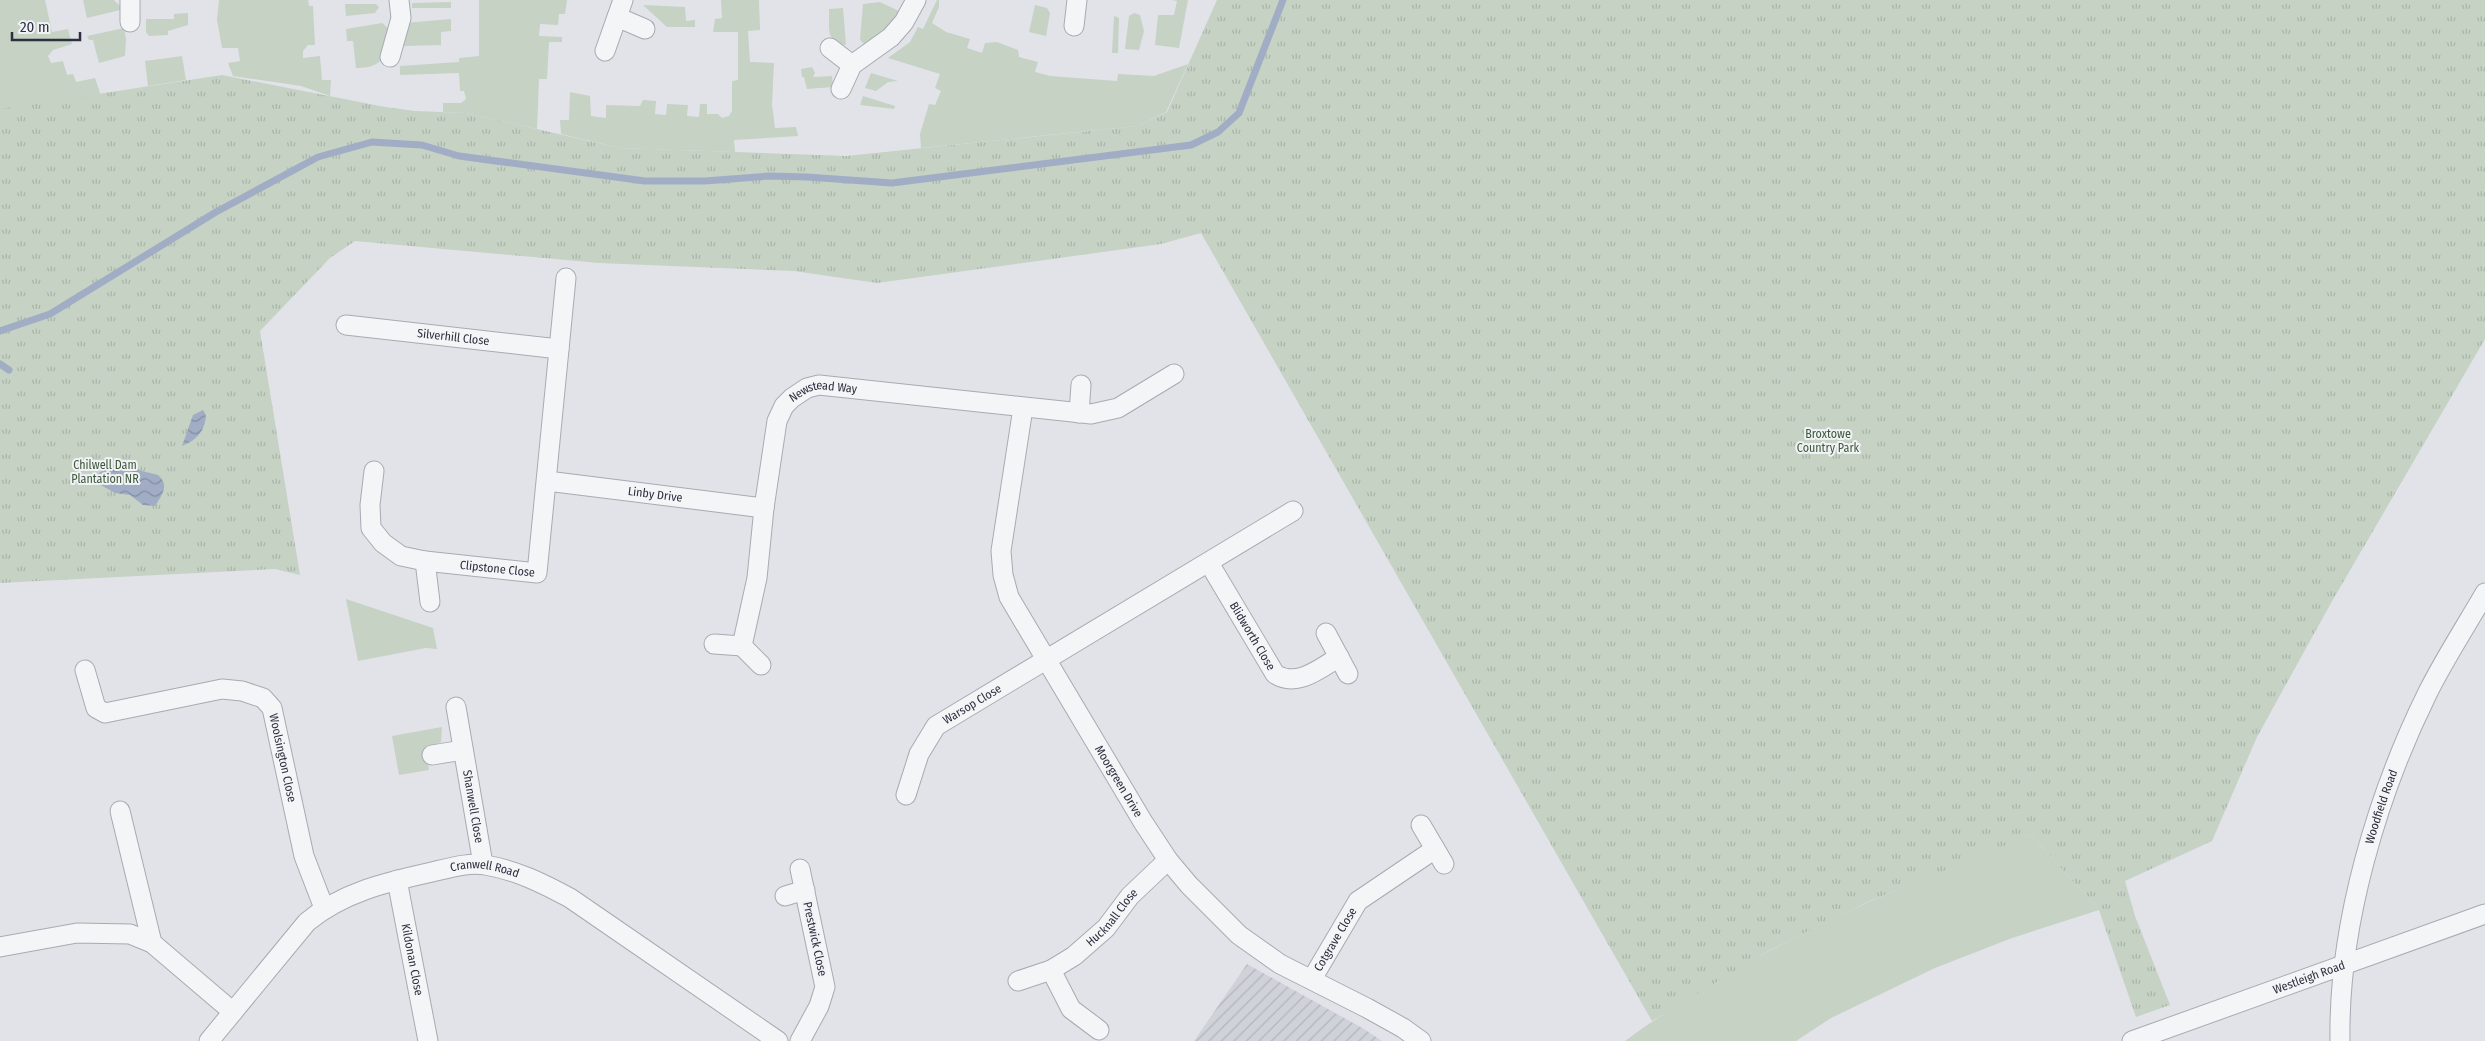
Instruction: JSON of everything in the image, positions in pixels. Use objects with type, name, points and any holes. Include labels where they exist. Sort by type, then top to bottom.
[{"type":"street","points":[[130,0],[130,22]]},
{"type":"street","points":[[390,57],[401,18],[399,0]]},
{"type":"street","points":[[841,89],[852,65],[891,37],[904,22],[916,0]]},
{"type":"street","points":[[1074,26],[1077,0]]},
{"type":"street","points":[[606,51],[620,9],[645,29]]},
{"type":"street","points":[[830,48],[852,65]]},
{"type":"street","points":[[546,481],[566,278]]},
{"type":"street","name":"Silverhill Close","points":[[346,325],[559,349]]},
{"type":"street","name":"Newstead Way","points":[[742,646],[757,578],[764,508],[777,421],[784,406],[807,388],[818,385],[1091,414],[1118,408],[1174,374]]},
{"type":"street","points":[[1079,412],[1081,385]]},
{"type":"street","name":"Moorgreen Drive","points":[[1023,408],[1001,551],[1003,575],[1009,597],[1143,822],[1168,860],[1239,935],[1280,964],[1396,1024],[1421,1041]]},
{"type":"street","name":"Clipstone Close","points":[[374,471],[370,505],[371,528],[383,543],[401,556],[425,561],[537,573],[546,481]]},
{"type":"street","name":"Linby Drive","points":[[546,481],[764,508]]},
{"type":"street","points":[[1046,659],[1293,511]]},
{"type":"street","points":[[425,561],[430,602]]},
{"type":"street","name":"Blidworth Close","points":[[1208,563],[1275,674],[1284,680],[1297,679],[1316,672],[1339,657]]},
{"type":"street","name":"Woodfield Road","points":[[2340,1041],[2343,966],[2360,880],[2376,819],[2429,691],[2485,593]]},
{"type":"street","points":[[1326,633],[1348,674]]},
{"type":"street","points":[[714,644],[742,646],[761,665]]},
{"type":"street","name":"Warsop Close","points":[[906,796],[919,754],[936,726],[1046,659]]},
{"type":"street","name":"Woolsington Close","points":[[85,670],[96,708],[105,713],[222,690],[242,691],[263,698],[272,708],[304,856],[324,908]]},
{"type":"street","name":"Shanwell Close","points":[[456,707],[482,864]]},
{"type":"street","points":[[432,755],[463,750]]},
{"type":"street","points":[[120,811],[152,943]]},
{"type":"street","name":"Cotgrave Close","points":[[1312,979],[1358,901],[1440,857],[1421,825]]},
{"type":"street","name":"Hucknall Close","points":[[1018,981],[1051,970],[1074,956],[1106,928],[1130,896],[1168,860]]},
{"type":"street","name":"Cranwell Road","points":[[209,1041],[307,922],[324,908],[365,889],[397,880],[454,867],[482,864],[510,870],[542,883],[570,898],[778,1041]]},
{"type":"street","name":"Prestwick Close","points":[[800,869],[825,987],[819,1006],[800,1041]]},
{"type":"street","name":"Kildonan Close","points":[[397,880],[428,1041]]},
{"type":"street","name":"Prestwick Close","points":[[784,896],[805,890]]},
{"type":"street","name":"Westleigh Road","points":[[2132,1041],[2485,914]]},
{"type":"street","points":[[0,947],[77,933],[111,932],[130,934],[152,943],[233,1012]]},
{"type":"street","points":[[1051,970],[1071,1009],[1099,1030]]},
{"type":"shaded area","points":[[1247,964],[1364,1029],[1382,1041],[1194,1041]]},
{"type":"green space","points":[[0,0],[45,0],[52,32],[68,29],[72,44],[53,50],[48,56],[51,63],[63,61],[67,75],[73,74],[76,82],[95,78],[104,105],[0,110]]},
{"type":"green space","points":[[83,0],[114,0],[120,6],[120,10],[87,18]]},
{"type":"green space","points":[[219,0],[308,0],[309,6],[313,6],[315,45],[308,45],[303,51],[303,58],[320,56],[322,80],[331,80],[330,96],[301,86],[233,76],[228,63],[240,61],[238,48],[222,48],[217,20]]},
{"type":"green space","points":[[479,0],[567,0],[565,14],[559,14],[558,25],[540,24],[539,36],[562,37],[562,42],[549,42],[547,79],[539,79],[537,129],[466,113],[443,112],[443,103],[461,103],[466,99],[464,91],[460,91],[459,73],[400,75],[400,66],[459,62],[459,58],[479,56]]},
{"type":"green space","points":[[721,0],[759,0],[760,30],[748,31],[750,62],[774,63],[772,105],[775,128],[796,127],[798,136],[734,140],[735,152],[620,148],[561,134],[560,120],[569,120],[570,92],[590,96],[591,116],[606,118],[606,105],[640,106],[643,100],[656,101],[655,114],[666,115],[667,104],[688,105],[687,116],[699,117],[700,104],[707,104],[707,114],[718,114],[722,118],[729,116],[732,111],[732,81],[738,80],[738,32],[713,32],[715,19],[722,18]]},
{"type":"green space","points":[[937,0],[939,0],[939,7],[932,23],[946,32],[970,39],[967,48],[982,53],[985,43],[997,42],[1018,50],[1019,57],[1038,62],[1035,72],[1050,76],[1117,81],[1118,74],[1154,76],[1188,64],[1166,112],[1138,126],[921,148],[920,134],[929,104],[935,105],[941,91],[935,88],[940,74],[888,58],[910,42],[918,27],[923,29]]},
{"type":"green space","points":[[1171,0],[1188,0],[1179,48],[1155,45],[1158,15],[1174,15],[1177,1]]},
{"type":"green space","name":"Broxtowe Country Park","points":[[1217,0],[2485,0],[2485,339],[2331,603],[2257,737],[2212,841],[2125,881],[2135,916],[2170,1005],[2136,1017],[2099,910],[2031,835],[1870,901],[1768,951],[1652,1021],[1201,233],[1161,244],[877,283],[794,271],[599,263],[355,241],[330,258],[260,331],[300,575],[275,569],[0,583],[0,109],[222,75],[385,107],[415,111],[466,113],[620,148],[846,156],[1138,126],[1167,112]]},
{"type":"green space","points":[[451,2],[451,8],[412,8],[412,3]]},
{"type":"green space","points":[[880,2],[903,13],[898,23],[866,46],[860,40],[863,4]]},
{"type":"green space","points":[[345,4],[376,4],[379,7],[375,13],[346,16]]},
{"type":"green space","points":[[643,5],[685,7],[686,21],[695,20],[695,27],[667,27]]},
{"type":"green space","points":[[1035,5],[1047,8],[1050,13],[1046,36],[1029,32]]},
{"type":"green space","points":[[843,8],[846,45],[834,41],[829,28],[829,9]]},
{"type":"green space","points":[[188,13],[188,25],[168,31],[168,35],[149,36],[146,32],[146,19],[174,19],[174,14]]},
{"type":"green space","points":[[1134,13],[1140,15],[1144,31],[1139,50],[1125,49],[1129,16]]},
{"type":"green space","points":[[1114,16],[1119,18],[1118,53],[1112,53]]},
{"type":"green space","points":[[451,19],[451,31],[441,32],[441,45],[403,46],[401,44],[405,23]]},
{"type":"green space","points":[[382,23],[391,31],[385,53],[378,63],[373,66],[356,68],[353,41],[347,41],[346,29]]},
{"type":"green space","points":[[124,28],[126,39],[125,56],[99,63],[93,40],[89,40],[87,36]]},
{"type":"green space","points":[[182,56],[186,80],[148,86],[145,61]]},
{"type":"green space","points":[[812,67],[815,73],[813,77],[832,76],[833,87],[807,89],[801,69]]},
{"type":"green space","points":[[871,73],[898,81],[888,82],[876,91],[865,88]]},
{"type":"green space","points":[[863,96],[895,106],[894,109],[860,105]]},
{"type":"green space","points":[[346,599],[433,628],[437,649],[426,648],[358,661]]},
{"type":"green space","points":[[442,727],[441,742],[425,748],[429,770],[399,775],[392,736]]},
{"type":"green space","points":[[2031,835],[2099,910],[2012,938],[1935,968],[1831,1018],[1796,1041],[1625,1041],[1720,979],[1820,925],[1925,878]]},
{"type":"water","points":[[203,410],[206,415],[202,430],[196,438],[182,446],[193,415]]},
{"type":"water","points":[[118,465],[158,475],[162,479],[164,490],[155,506],[143,505],[130,495],[115,493],[99,484],[98,474],[109,466]]},
{"type":"waterway","points":[[0,331],[50,314],[216,212],[318,157],[372,142],[422,145],[459,156],[645,181],[705,181],[769,176],[892,183],[1191,145],[1218,132],[1239,113],[1283,0]]},
{"type":"waterway","points":[[0,364],[9,370]]},
{"type":"park label","name":"Chilwell Dam Plantation NR","points":[[105,472]]}]
